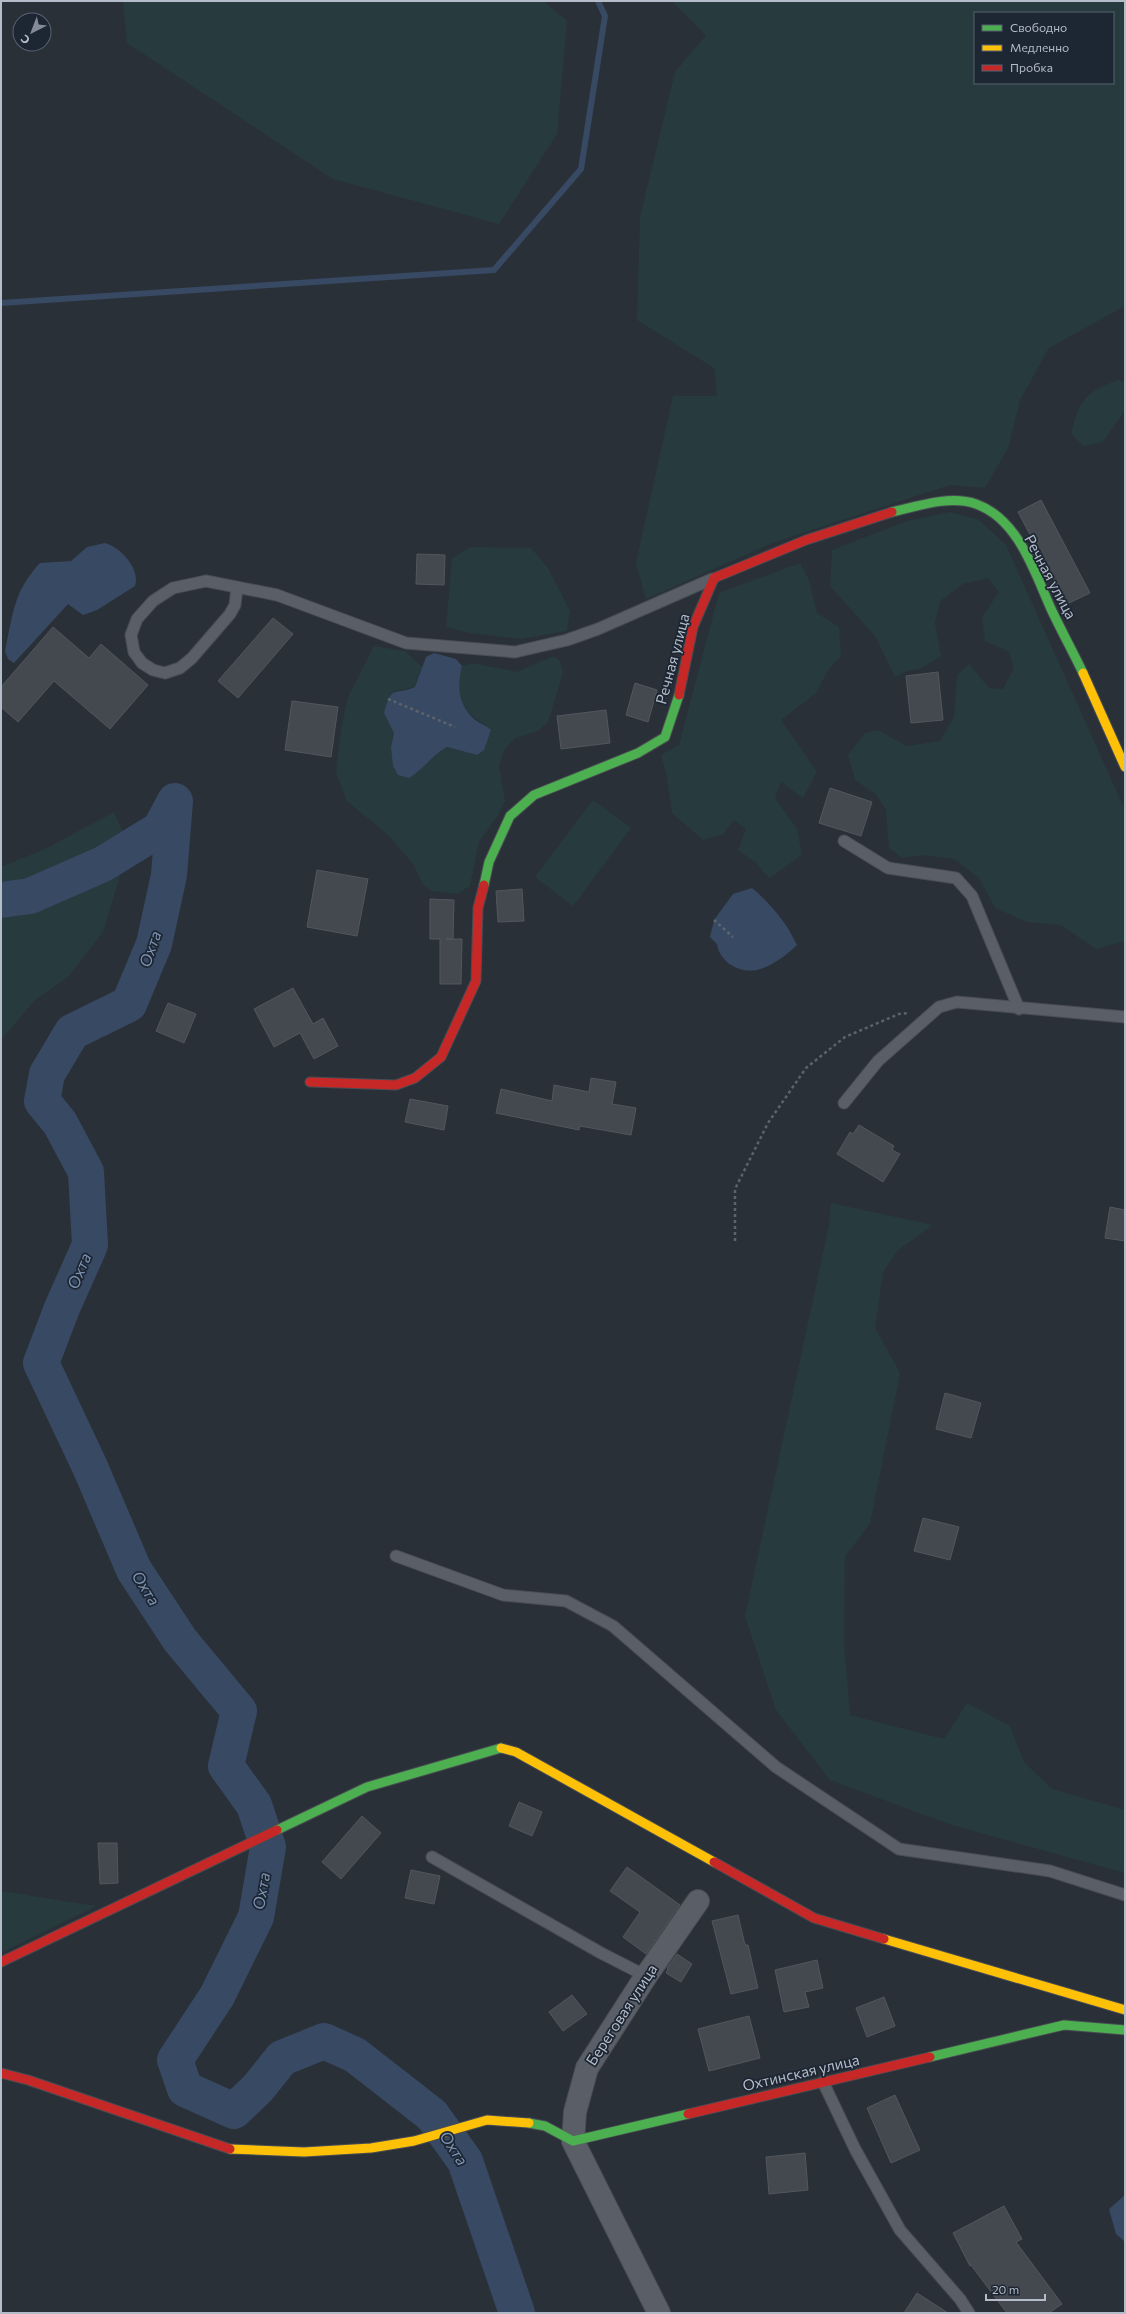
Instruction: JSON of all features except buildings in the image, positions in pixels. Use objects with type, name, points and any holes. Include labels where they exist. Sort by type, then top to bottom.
[{"type":"street","name":"Речная улица","points":[[310,1082],[396,1085],[415,1078],[441,1057],[476,981],[478,908],[489,862],[510,816],[534,795],[638,753],[665,737],[679,694],[693,627],[714,578],[767,554],[849,525],[916,507],[949,501],[976,504],[1002,521],[1023,551],[1112,735],[1125,767]]},
{"type":"street","points":[[1,1962],[367,1787],[501,1748],[516,1752],[814,1918],[1125,2010]]},
{"type":"street","name":"Береговая улица","points":[[573,2141],[575,2112],[587,2068],[646,1976],[698,1901]]},
{"type":"street","name":"Охтинская улица","points":[[573,2141],[1064,2025],[1125,2030]]},
{"type":"street","points":[[1,2073],[28,2080],[230,2149],[304,2152],[371,2148],[414,2141],[488,2120],[522,2121],[545,2126],[573,2141],[659,2313]]},
{"type":"lane","points":[[237,588],[235,605],[230,614],[192,658],[180,668],[165,673],[153,670],[142,663],[134,652],[131,635],[137,619],[153,601],[173,588],[206,581],[277,595],[406,643],[515,652],[567,640],[598,629],[714,578]]},
{"type":"lane","points":[[844,841],[888,868],[956,878],[972,896],[1019,1009]]},
{"type":"lane","points":[[844,1104],[878,1061],[939,1007],[957,1002],[1019,1009],[1125,1017]]},
{"type":"lane","points":[[396,1556],[503,1595],[566,1601],[613,1626],[776,1767],[899,1849],[1050,1871],[1125,1895]]},
{"type":"lane","points":[[432,1857],[601,1954],[646,1976]]},
{"type":"lane","points":[[823,2082],[855,2149],[900,2230],[960,2299],[969,2313]]},
{"type":"path","points":[[388,699],[455,727]]},
{"type":"path","points":[[714,920],[733,938]]},
{"type":"path","points":[[735,1242],[735,1189],[768,1123],[806,1068],[846,1037],[899,1014],[939,1007]]},
{"type":"green space","points":[[123,1],[544,1],[567,21],[557,134],[499,224],[333,179],[127,43]]},
{"type":"green space","points":[[672,1],[1125,1],[1125,306],[1049,348],[1020,400],[1008,448],[985,488],[950,485],[775,542],[646,599],[636,563],[673,396],[717,396],[714,368],[637,320],[640,217],[675,72],[706,35]]},
{"type":"green space","points":[[1119,380],[1125,382],[1125,410],[1103,442],[1083,446],[1071,433],[1081,405],[1091,393],[1098,388]]},
{"type":"green space","points":[[950,512],[979,520],[1006,545],[1125,810],[1125,941],[1096,949],[1061,925],[1027,922],[995,908],[979,878],[954,859],[924,855],[902,858],[889,848],[886,810],[876,794],[855,780],[848,755],[865,733],[878,730],[907,746],[940,741],[954,717],[957,676],[969,664],[989,688],[1003,689],[1014,668],[1009,652],[985,641],[982,617],[999,592],[988,578],[963,584],[940,601],[935,623],[941,656],[920,669],[907,671],[895,677],[875,636],[830,586],[832,550],[907,521]]},
{"type":"green space","points":[[470,547],[531,548],[548,568],[570,611],[567,631],[521,639],[470,633],[446,627],[452,559]]},
{"type":"green space","points":[[800,563],[809,580],[817,613],[839,627],[841,656],[828,670],[816,693],[781,720],[817,772],[803,798],[781,782],[775,798],[797,829],[802,855],[769,878],[755,862],[738,850],[746,829],[734,820],[723,834],[703,840],[672,813],[666,772],[661,755],[679,745],[719,593]]},
{"type":"green space","points":[[374,646],[405,651],[422,667],[415,687],[395,691],[384,713],[394,733],[391,747],[416,774],[438,752],[447,747],[477,755],[486,725],[470,714],[462,700],[459,685],[462,666],[472,663],[517,672],[554,656],[560,661],[563,673],[548,722],[538,731],[515,738],[504,750],[499,767],[505,801],[497,817],[479,842],[470,886],[457,894],[431,891],[423,884],[413,864],[388,835],[347,801],[336,773],[341,730],[348,697]]},
{"type":"green space","points":[[593,800],[631,828],[573,906],[535,877]]},
{"type":"green space","points":[[114,812],[129,846],[103,932],[69,976],[34,1001],[1,1040],[1,867],[45,849]]},
{"type":"green space","points":[[831,1203],[933,1225],[898,1250],[883,1272],[875,1328],[900,1373],[870,1523],[845,1557],[844,1642],[850,1715],[944,1739],[967,1703],[1010,1726],[1024,1762],[1052,1789],[1125,1810],[1125,1873],[949,1824],[830,1780],[776,1710],[745,1616],[829,1225]]},
{"type":"green space","points":[[1,1891],[96,1906],[1,1953]]},
{"type":"water","points":[[105,543],[117,549],[128,560],[135,573],[135,586],[97,610],[83,615],[68,604],[14,663],[8,659],[5,651],[15,604],[24,584],[40,563],[71,561],[87,547]]},
{"type":"water","points":[[434,653],[456,659],[462,666],[459,687],[464,706],[473,718],[491,730],[484,750],[477,755],[447,747],[409,778],[398,775],[393,766],[391,747],[394,733],[384,713],[389,698],[394,692],[408,690],[415,687],[426,657]]},
{"type":"water","points":[[752,888],[778,914],[797,945],[785,956],[770,965],[760,969],[746,970],[739,969],[727,962],[722,957],[717,944],[710,937],[714,920],[733,894]]},
{"type":"water","points":[[1125,2195],[1125,2242],[1116,2234],[1109,2209]]},
{"type":"waterway","points":[[1,303],[494,270],[581,169],[605,16],[598,1]]},
{"type":"waterway","name":"Охта","points":[[1,900],[30,896],[103,864],[160,829],[175,801],[169,875],[154,944],[129,1004],[72,1032],[47,1074],[42,1101],[60,1123],[86,1172],[90,1245],[62,1308],[41,1363],[90,1467],[134,1570],[180,1640],[239,1711],[226,1766],[254,1805],[268,1847],[256,1917],[217,1996],[175,2060],[185,2089],[234,2111],[258,2088],[282,2058],[324,2041],[355,2055],[432,2115],[465,2161],[517,2313]]},
{"type":"traffic: fast","points":[[892,512],[923,504],[945,501],[976,504],[991,511],[1004,522],[1024,549],[1052,611],[1083,673]]},
{"type":"traffic: fast","points":[[484,885],[489,862],[510,816],[534,795],[638,753],[665,737],[679,695]]},
{"type":"traffic: fast","points":[[277,1830],[367,1787],[501,1748]]},
{"type":"traffic: fast","points":[[930,2057],[1064,2025],[1125,2030]]},
{"type":"traffic: fast","points":[[529,2123],[545,2126],[573,2141],[688,2114]]},
{"type":"traffic: slow","points":[[1083,673],[1125,767]]},
{"type":"traffic: slow","points":[[501,1748],[516,1752],[714,1862]]},
{"type":"traffic: slow","points":[[884,1939],[1125,2010]]},
{"type":"traffic: slow","points":[[230,2149],[304,2152],[371,2148],[414,2141],[487,2120],[529,2123]]},
{"type":"traffic: jam","points":[[679,695],[693,627],[714,578],[806,540],[892,512]]},
{"type":"traffic: jam","points":[[310,1082],[396,1085],[415,1078],[441,1057],[476,981],[478,908],[484,885]]},
{"type":"traffic: jam","points":[[1,1962],[277,1830]]},
{"type":"traffic: jam","points":[[714,1862],[814,1918],[884,1939]]},
{"type":"traffic: jam","points":[[688,2114],[930,2057]]},
{"type":"traffic: jam","points":[[1,2073],[28,2080],[230,2149]]}]
